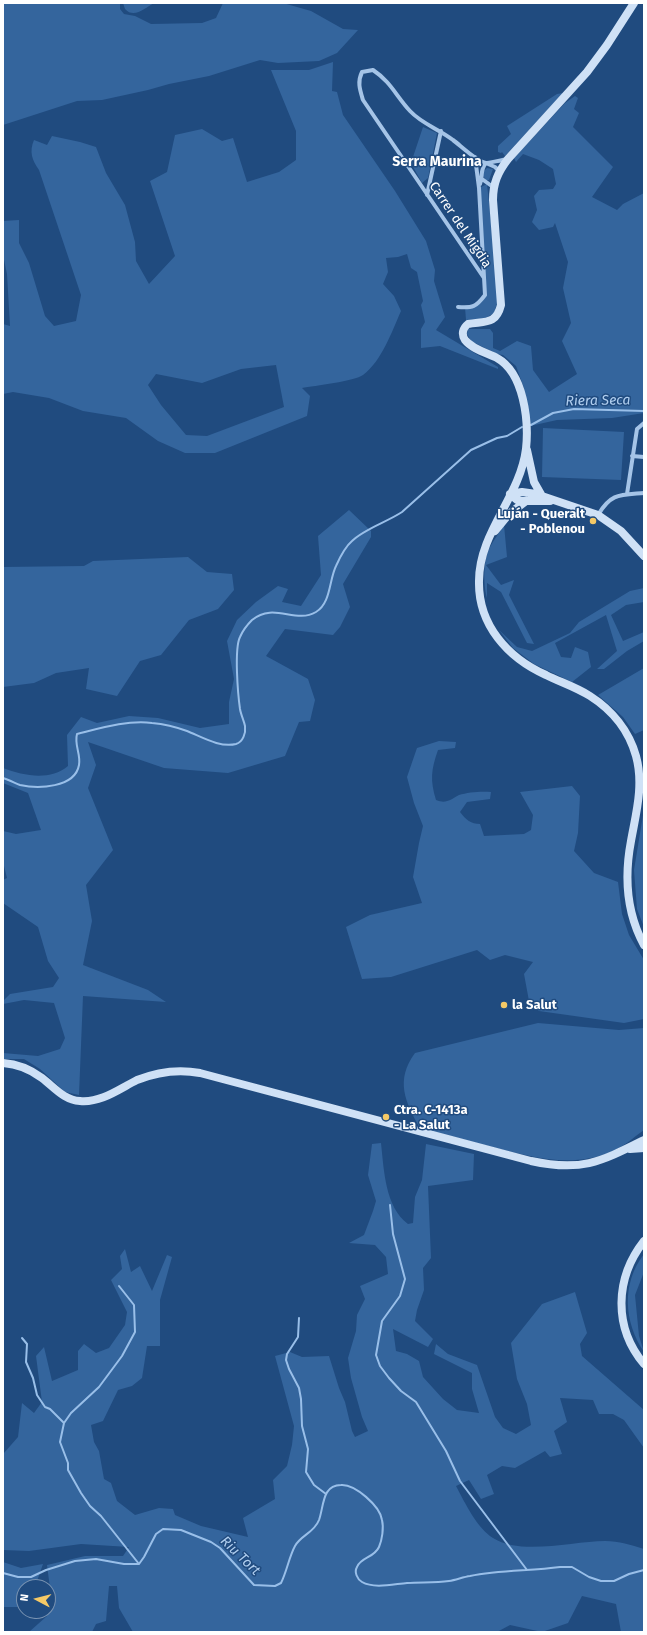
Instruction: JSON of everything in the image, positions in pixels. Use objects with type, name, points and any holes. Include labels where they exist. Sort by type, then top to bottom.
[{"type":"main road","points":[[542,496],[534,482],[526,446],[524,411],[519,385],[515,377],[503,362],[471,345],[465,340],[462,334],[463,330],[468,324],[486,322],[494,319],[498,314],[501,305],[493,204],[493,187],[499,171],[508,159],[587,72],[607,45],[634,3]]},
{"type":"main road","points":[[526,446],[520,471],[486,543],[480,564],[479,587],[484,613],[495,635],[522,663],[546,676],[584,692],[602,705],[617,720],[632,743],[638,763],[640,787],[628,860],[627,892],[631,916],[644,945]]},
{"type":"main road","points":[[510,494],[527,492],[598,515],[621,531],[644,556]]},
{"type":"main road","points":[[510,494],[517,500],[554,501]]},
{"type":"main road","points":[[486,543],[503,520],[526,501]]},
{"type":"main road","points":[[3,1063],[19,1065],[31,1070],[64,1096],[78,1101],[89,1101],[101,1098],[136,1081],[156,1074],[189,1072],[214,1076],[546,1164],[569,1166],[590,1163],[612,1156],[644,1140]]},
{"type":"main road","points":[[627,1149],[644,1135]]},
{"type":"main road","points":[[627,1149],[644,1148]]},
{"type":"main road","points":[[644,1241],[629,1266],[622,1289],[621,1313],[626,1335],[634,1351],[644,1364]]},
{"type":"street","name":"Carrer del Migdia","points":[[484,278],[363,100],[359,87],[359,79],[362,72],[373,70],[382,77],[409,111],[421,121],[442,131],[471,156],[495,167],[499,171]]},
{"type":"street","points":[[428,195],[442,131]]},
{"type":"street","points":[[458,307],[471,308],[478,304],[485,295],[479,186],[475,157]]},
{"type":"street","points":[[479,186],[482,179],[481,171],[486,163],[508,159]]},
{"type":"street","points":[[482,179],[493,187]]},
{"type":"street","points":[[627,494],[637,429],[644,423]]},
{"type":"street","points":[[632,456],[644,457]]},
{"type":"street","points":[[598,515],[605,502],[627,494],[644,493]]},
{"type":"shaded area","points":[[3,3],[120,3],[120,9],[124,14],[135,16],[151,24],[202,23],[216,18],[223,3],[283,3],[311,11],[343,29],[358,30],[337,53],[319,61],[278,63],[260,60],[209,76],[148,90],[102,100],[77,101],[3,125]]},
{"type":"shaded area","points":[[123,3],[154,3],[140,12],[132,13],[125,9]]},
{"type":"shaded area","points":[[333,62],[332,91],[337,92],[343,115],[395,191],[426,241],[435,270],[434,281],[445,317],[436,330],[498,367],[498,369],[440,346],[421,348],[421,329],[425,322],[421,305],[423,301],[417,272],[411,268],[407,254],[398,257],[386,258],[388,272],[383,284],[394,296],[401,311],[386,345],[370,369],[363,375],[352,379],[302,388],[310,396],[307,416],[215,453],[185,453],[158,441],[126,418],[83,411],[49,398],[13,392],[3,394],[3,324],[10,326],[7,274],[3,255],[3,221],[19,220],[19,243],[29,263],[45,316],[54,326],[76,321],[81,295],[39,170],[33,159],[32,148],[34,140],[47,145],[52,136],[96,147],[106,173],[125,205],[135,242],[136,261],[149,284],[175,256],[150,181],[167,172],[175,135],[202,129],[222,141],[233,138],[247,182],[279,172],[296,160],[296,131],[271,70],[309,70]],"holes":[[[276,365],[284,407],[207,436],[186,435],[161,405],[148,385],[156,374],[202,383],[241,369]]]},
{"type":"shaded area","points":[[563,93],[505,156],[502,152],[498,152],[498,146],[511,134],[507,126],[557,94]]},
{"type":"shaded area","points":[[575,96],[578,98],[574,109],[579,113],[573,127],[613,167],[592,197],[617,210],[623,204],[644,193],[644,413],[612,418],[557,420],[530,426],[524,388],[516,366],[503,355],[497,354],[471,341],[467,334],[468,329],[490,329],[493,333],[493,348],[500,351],[517,341],[531,346],[533,370],[549,392],[577,374],[562,341],[571,323],[563,288],[568,262],[555,223],[553,227],[539,230],[532,222],[537,210],[534,196],[539,190],[553,189],[556,184],[553,169],[539,160],[523,154],[516,162],[514,158],[565,103]]},
{"type":"shaded area","points":[[423,127],[437,133],[428,178],[422,183],[411,163]]},
{"type":"shaded area","points":[[487,168],[493,169],[489,180],[486,180],[483,176],[484,171]]},
{"type":"shaded area","points":[[487,184],[499,297],[494,313],[484,319],[466,320],[465,307],[471,307],[485,295],[479,188]]},
{"type":"shaded area","points":[[543,428],[624,432],[621,480],[542,477]]},
{"type":"shaded area","points":[[349,510],[371,531],[371,537],[343,584],[350,607],[340,627],[333,635],[285,629],[266,656],[308,679],[315,700],[310,721],[299,722],[285,756],[228,773],[164,768],[88,742],[96,765],[88,788],[113,850],[86,885],[92,921],[83,965],[148,990],[166,1002],[83,996],[79,1095],[65,1092],[40,1069],[24,1059],[3,1059],[3,1053],[38,1056],[60,1049],[65,1038],[54,1003],[24,1000],[3,1004],[3,1001],[10,994],[53,987],[59,978],[48,961],[38,927],[3,903],[3,880],[7,878],[3,862],[3,831],[16,834],[41,830],[28,793],[3,783],[3,768],[19,773],[37,776],[53,774],[61,771],[68,766],[67,735],[81,717],[97,723],[129,716],[158,718],[200,728],[229,724],[229,702],[234,679],[227,641],[237,620],[256,602],[278,586],[288,589],[282,602],[301,606],[321,575],[318,536]]},
{"type":"shaded area","points":[[504,525],[507,557],[486,565],[501,585],[514,580],[509,595],[534,644],[527,643],[501,592],[487,583],[487,598],[484,579],[486,558],[492,544]]},
{"type":"shaded area","points":[[188,557],[207,572],[232,574],[234,590],[218,609],[189,620],[161,655],[140,661],[117,696],[86,689],[89,668],[56,673],[34,683],[3,687],[3,567],[84,566],[93,561]]},
{"type":"shaded area","points":[[644,588],[644,602],[626,605],[611,615],[623,641],[644,632],[644,641],[627,651],[604,669],[597,669],[617,651],[606,615],[555,643],[561,657],[571,658],[575,647],[588,652],[591,667],[572,682],[534,664],[513,648],[499,630],[517,647],[532,651],[570,633],[579,622],[630,591]]},
{"type":"shaded area","points":[[644,668],[644,730],[635,734],[623,717],[598,695]]},
{"type":"shaded area","points":[[439,741],[456,742],[455,748],[438,750],[432,775],[436,800],[450,800],[467,793],[491,792],[490,799],[467,802],[460,812],[469,821],[480,824],[484,836],[524,834],[531,830],[533,815],[520,792],[572,786],[580,796],[578,833],[574,851],[594,873],[618,882],[622,914],[629,935],[644,960],[644,1019],[624,1023],[539,1011],[529,1001],[524,974],[533,962],[505,955],[490,960],[477,950],[391,977],[362,979],[346,927],[370,915],[422,903],[413,877],[423,826],[414,803],[407,777],[417,748]]},
{"type":"shaded area","points":[[644,809],[644,927],[637,909],[634,870]]},
{"type":"shaded area","points":[[538,1023],[619,1030],[644,1028],[644,1130],[624,1145],[611,1152],[580,1160],[565,1160],[518,1154],[420,1128],[410,1109],[404,1091],[405,1072],[415,1053]]},
{"type":"shaded area","points":[[381,1143],[385,1176],[390,1198],[400,1217],[408,1224],[413,1223],[415,1197],[422,1180],[426,1144],[474,1154],[473,1180],[428,1186],[431,1258],[423,1268],[424,1290],[415,1321],[433,1339],[428,1347],[393,1329],[396,1351],[407,1354],[419,1361],[423,1377],[443,1399],[457,1410],[479,1413],[472,1389],[472,1373],[434,1354],[436,1344],[448,1354],[477,1365],[495,1417],[503,1428],[516,1434],[531,1425],[527,1404],[517,1379],[511,1343],[542,1304],[575,1292],[587,1333],[580,1344],[582,1356],[644,1410],[644,1448],[624,1420],[613,1414],[599,1414],[593,1400],[560,1398],[567,1422],[554,1431],[562,1454],[550,1457],[545,1451],[515,1468],[502,1466],[487,1475],[494,1494],[481,1499],[469,1480],[456,1486],[472,1515],[487,1534],[505,1543],[533,1547],[610,1541],[644,1549],[644,1632],[621,1632],[616,1604],[582,1596],[568,1623],[542,1632],[510,1625],[497,1632],[133,1632],[119,1608],[117,1586],[109,1586],[106,1621],[96,1624],[92,1632],[29,1632],[44,1619],[56,1619],[56,1579],[49,1579],[47,1565],[85,1556],[123,1556],[129,1547],[81,1544],[29,1551],[3,1550],[3,1450],[4,1453],[18,1437],[22,1403],[34,1413],[42,1402],[36,1356],[44,1347],[52,1381],[78,1370],[78,1351],[84,1344],[96,1353],[109,1348],[125,1325],[127,1312],[111,1280],[122,1269],[120,1256],[125,1249],[131,1272],[140,1266],[152,1291],[167,1255],[172,1257],[160,1300],[160,1346],[147,1346],[142,1378],[132,1386],[118,1390],[103,1421],[91,1425],[94,1442],[99,1451],[104,1479],[111,1483],[117,1501],[135,1515],[159,1508],[173,1509],[175,1515],[201,1526],[248,1537],[243,1518],[275,1499],[273,1480],[287,1466],[292,1445],[294,1426],[275,1356],[290,1352],[302,1357],[329,1356],[355,1437],[368,1431],[362,1417],[351,1378],[348,1358],[356,1331],[357,1315],[365,1299],[360,1286],[388,1274],[386,1257],[375,1245],[349,1243],[364,1235],[376,1201],[368,1175],[372,1144]]},
{"type":"shaded area","points":[[644,1254],[644,1272],[635,1295],[639,1336],[644,1352],[632,1328],[628,1303],[631,1278]]},
{"type":"shaded area","points":[[3,1562],[21,1568],[43,1564],[38,1579],[16,1579],[16,1607],[3,1607]]},
{"type":"waterway","name":"Riera Seca","points":[[531,425],[553,413],[574,409],[644,411]]},
{"type":"waterway","points":[[3,778],[20,785],[36,787],[55,785],[63,782],[71,778],[76,773],[79,765],[76,742],[77,734],[124,724],[143,722],[161,724],[183,730],[217,743],[230,745],[238,743],[244,737],[245,724],[240,711],[239,702],[237,651],[240,637],[248,624],[260,615],[268,613],[300,616],[316,612],[321,608],[327,597],[336,566],[349,543],[363,533],[402,512],[471,450],[497,438],[507,436],[522,427]]},
{"type":"waterway","points":[[390,1205],[393,1234],[405,1279],[400,1296],[382,1321],[376,1355],[380,1366],[401,1391],[416,1402],[446,1451],[460,1481],[527,1570]]},
{"type":"waterway","points":[[119,1286],[134,1305],[135,1332],[122,1356],[99,1387],[71,1413],[64,1423],[60,1442],[68,1463],[68,1470],[81,1493],[90,1506],[101,1516],[139,1564]]},
{"type":"waterway","points":[[299,1318],[298,1337],[287,1354],[286,1360],[299,1388],[301,1399],[302,1426],[308,1449],[306,1472],[314,1485],[326,1494]]},
{"type":"waterway","points":[[22,1338],[27,1344],[26,1362],[33,1378],[37,1395],[45,1407],[50,1409],[64,1423]]},
{"type":"waterway","name":"Riu Tort","points":[[3,1573],[18,1577],[31,1577],[46,1570],[75,1561],[96,1559],[124,1564],[139,1564],[156,1534],[163,1529],[181,1530],[211,1542],[220,1548],[254,1585],[275,1586],[281,1583],[295,1546],[317,1524],[327,1492],[330,1488],[341,1485],[353,1488],[366,1497],[377,1508],[382,1520],[383,1527],[381,1541],[377,1551],[361,1561],[356,1569],[356,1575],[362,1582],[367,1584],[384,1586],[407,1583],[444,1582],[467,1576],[560,1567],[572,1567],[589,1577],[601,1581],[614,1581],[629,1574],[644,1570]]},
{"type":"place","name":"Luján - Queralt - Poblenou","points":[[593,521]]},
{"type":"place","name":"la Salut","points":[[504,1005]]},
{"type":"place","name":"Ctra. C-1413a - La Salut","points":[[386,1117]]},
{"type":"district","name":"Serra Maurina","points":[[437,162]]}]
